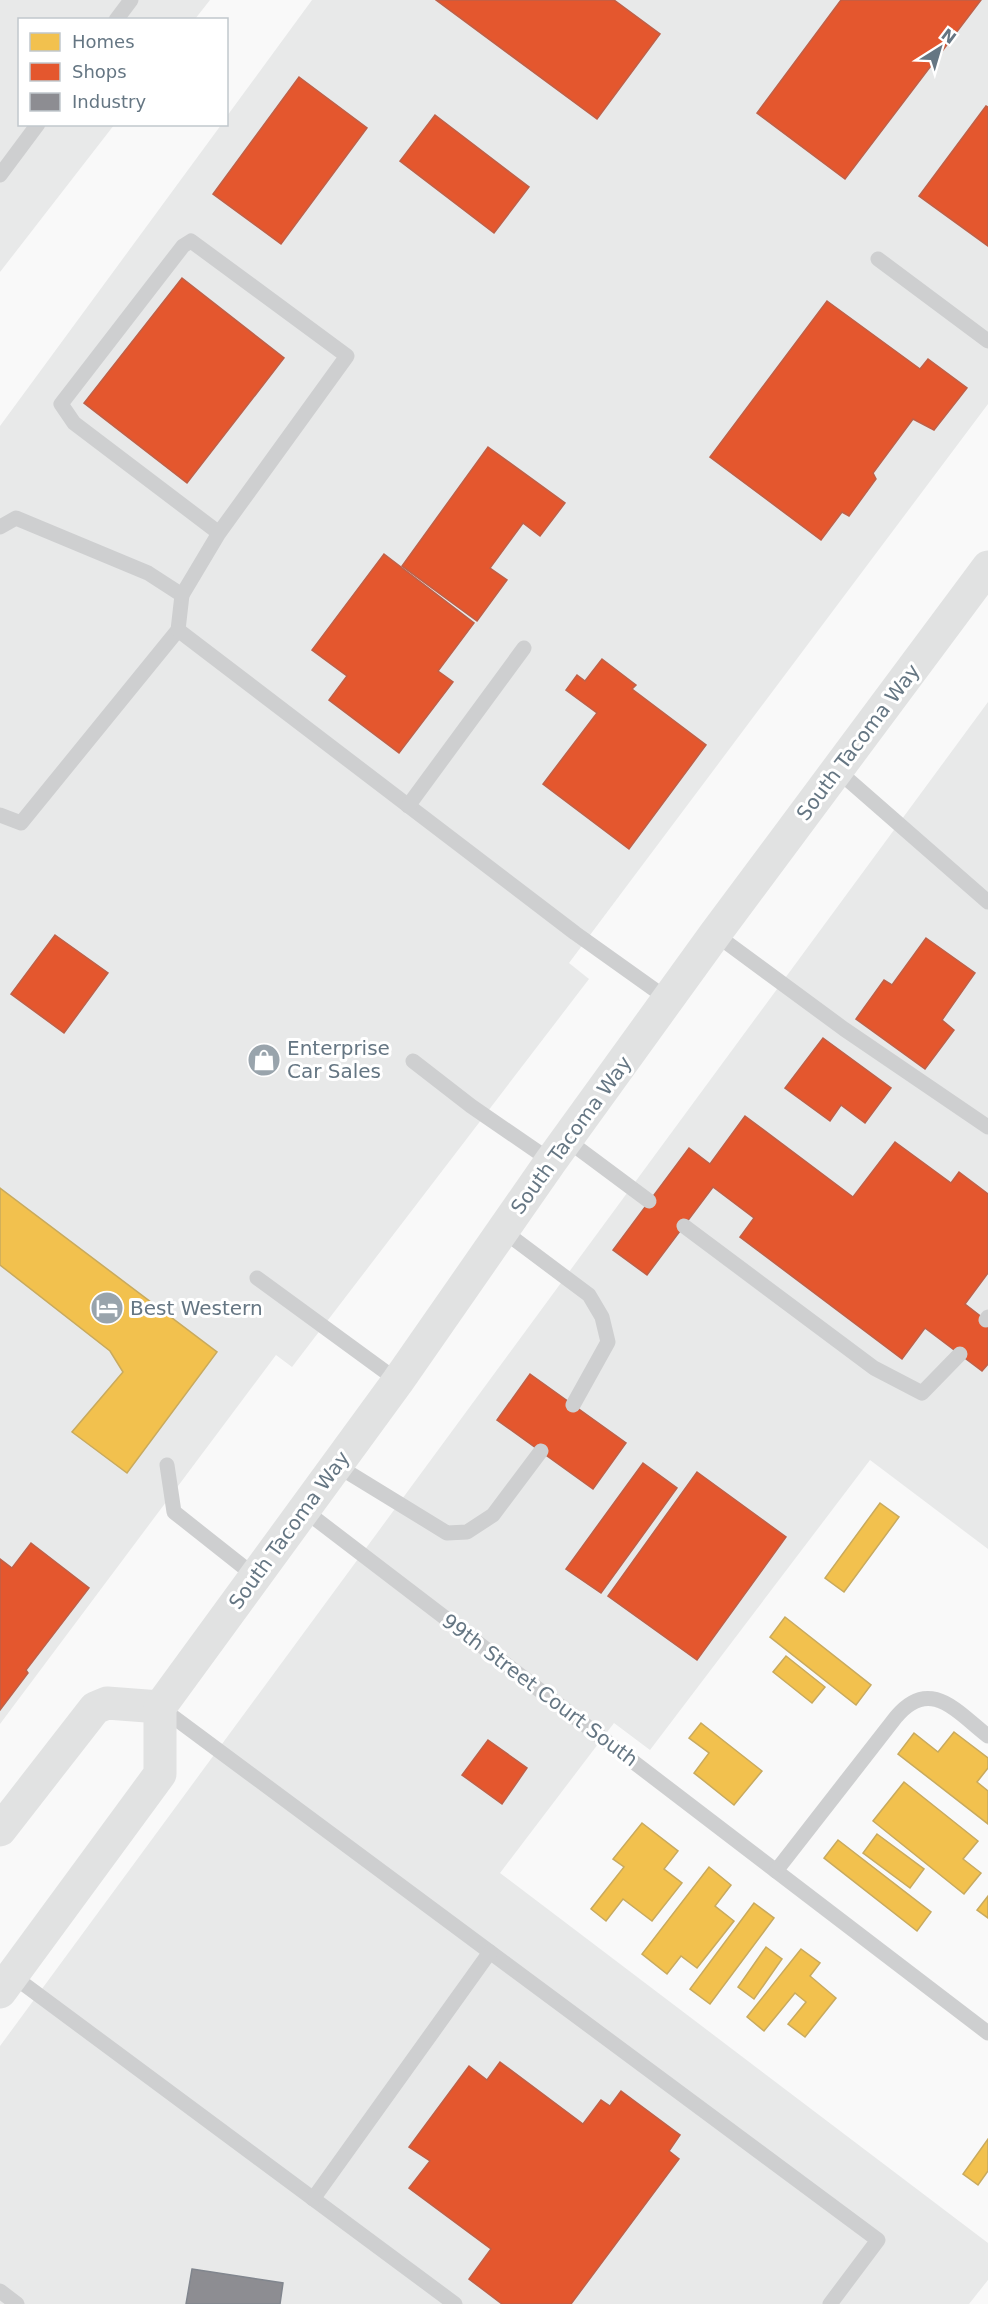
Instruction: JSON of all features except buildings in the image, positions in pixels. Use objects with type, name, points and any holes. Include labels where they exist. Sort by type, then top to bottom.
[{"type":"main road","name":"South Tacoma Way","points":[[160,1707],[398,1381],[502,1230],[715,934],[988,567]]},
{"type":"main road","points":[[0,1830],[95,1708],[107,1703],[160,1707],[160,1774],[6,1984]]},
{"type":"lane","points":[[118,18],[131,0]]},
{"type":"lane","points":[[0,175],[37,126]]},
{"type":"lane","points":[[0,815],[21,823],[178,630],[182,595],[219,533],[347,356],[191,241],[183,246],[61,404],[74,423],[219,533]]},
{"type":"lane","points":[[878,259],[988,341]]},
{"type":"lane","points":[[0,527],[16,518],[148,573],[182,595]]},
{"type":"lane","points":[[178,630],[575,933],[669,1000]]},
{"type":"lane","points":[[408,806],[524,648]]},
{"type":"lane","points":[[837,770],[988,903]]},
{"type":"lane","points":[[715,934],[844,1029],[988,1127]]},
{"type":"lane","points":[[413,1061],[471,1106],[559,1150],[649,1201]]},
{"type":"lane","points":[[684,1226],[874,1368],[922,1393],[960,1354]]},
{"type":"lane","points":[[502,1230],[590,1295],[602,1317],[608,1342],[573,1405]]},
{"type":"lane","points":[[256,1278],[398,1381]]},
{"type":"lane","points":[[336,1465],[447,1533],[467,1532],[492,1515],[541,1451]]},
{"type":"lane","points":[[167,1465],[174,1512],[255,1576]]},
{"type":"lane","name":"99th Street Court South","points":[[304,1509],[988,2033]]},
{"type":"lane","points":[[776,1871],[896,1717],[912,1701],[930,1698],[940,1701],[988,1736]]},
{"type":"lane","points":[[160,1707],[878,2240],[830,2304]]},
{"type":"lane","points":[[313,2199],[490,1952]]},
{"type":"lane","points":[[6,1984],[313,2199],[454,2304]]},
{"type":"lane","points":[[0,2291],[17,2304]]},
{"type":"shaded area","points":[[0,0],[210,0],[196,18],[18,18],[18,126],[113,126],[0,272]]},
{"type":"shaded area","points":[[312,0],[988,0],[988,404],[569,963],[589,979],[292,1367],[276,1355],[0,1724],[0,426],[220,126],[228,126],[228,115]]},
{"type":"shaded area","points":[[988,702],[988,1549],[870,1460],[650,1750],[614,1723],[500,1873],[988,2243],[988,2280],[969,2304],[0,2304],[0,2046]]},
{"type":"place","name":"Enterprise Car Sales","points":[[264,1060]]},
{"type":"place","name":"Best Western","points":[[107,1308]]}]
